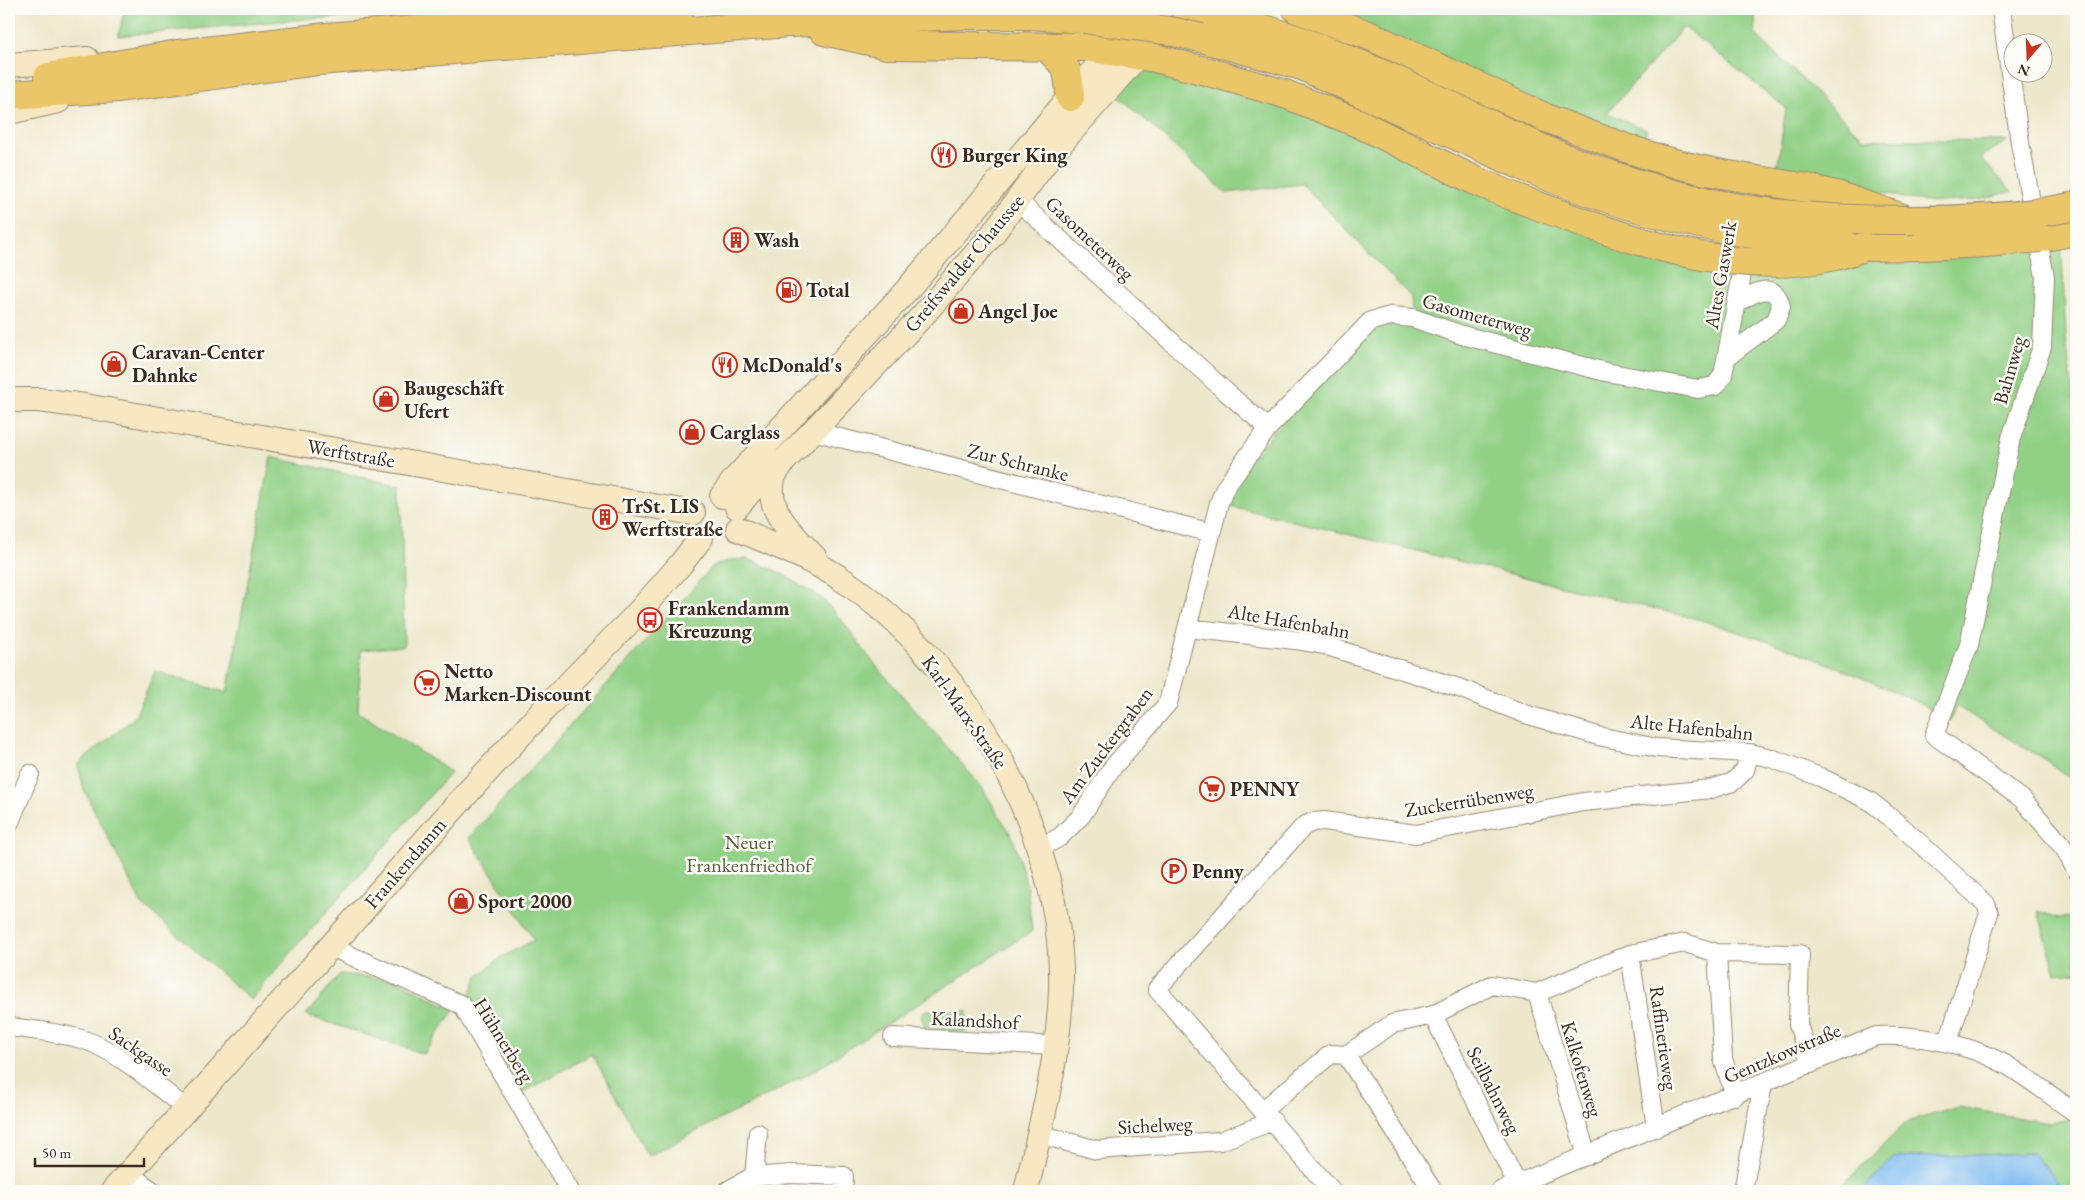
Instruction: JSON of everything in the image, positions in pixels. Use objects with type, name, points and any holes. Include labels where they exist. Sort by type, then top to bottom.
[{"type":"highway","points":[[9,85],[178,54],[394,31],[680,9]]},
{"type":"highway","points":[[1182,9],[1222,17],[1312,46],[1364,67],[1530,156],[1572,187],[1613,201],[1689,222],[1790,238],[1864,246],[1986,243],[2040,238],[2076,231]]},
{"type":"highway","points":[[1298,9],[1368,35],[1546,118],[1614,144],[1670,162],[1814,190],[1909,220]]},
{"type":"highway","points":[[9,95],[118,88],[318,61],[788,23],[973,15],[1030,15],[1084,19],[1162,30],[1201,38],[1302,66],[1530,156],[1581,165],[1632,182],[1735,207],[1808,217],[1909,220],[1976,218],[2076,206]]},
{"type":"highway","points":[[788,23],[888,45],[1085,47],[1138,55],[1210,72],[1284,94],[1358,123],[1476,181],[1592,226],[1626,237],[1694,253],[1742,262],[1802,262],[1836,256],[1864,246]]},
{"type":"highway","points":[[1046,47],[1066,66],[1069,76],[1070,97]]},
{"type":"main road","name":"Greifswalder Chaussee","points":[[733,511],[747,466],[906,291],[1110,50],[1148,9]]},
{"type":"main road","name":"Greifswalder Chaussee","points":[[733,511],[764,475],[785,460],[923,315],[992,235],[1054,150],[1138,55],[1182,9]]},
{"type":"main road","points":[[9,64],[66,61],[113,55],[178,54]]},
{"type":"main road","points":[[9,112],[118,88]]},
{"type":"main road","name":"Werftstraße","points":[[9,400],[39,400],[85,406],[693,513]]},
{"type":"main road","name":"Karl-Marx-Straße","points":[[785,460],[773,478],[772,505],[782,521],[823,567]]},
{"type":"main road","points":[[713,495],[733,511],[729,540],[722,543],[715,544],[701,538],[693,527],[693,513],[697,504],[704,498],[713,495]]},
{"type":"main road","name":"Karl-Marx-Straße","points":[[733,511],[790,551],[823,567],[857,590],[881,610],[926,655],[956,692],[984,731],[1010,776],[1040,848],[1054,903],[1060,956],[1061,988],[1055,1046],[1039,1134],[1026,1191]]},
{"type":"main road","name":"Frankendamm","points":[[113,1191],[470,790],[642,607],[701,538]]},
{"type":"street","name":"Bahnweg","points":[[2001,9],[2020,143],[2045,277],[2042,347],[2011,438],[1969,645],[1934,735],[2022,799],[2064,848],[2076,870]]},
{"type":"street","name":"Altes Gaswerk","points":[[1715,386],[1724,375],[1738,302],[1758,168]]},
{"type":"street","name":"Gasometerweg","points":[[1017,200],[1225,391],[1268,428]]},
{"type":"street","points":[[1727,357],[1776,320],[1781,307],[1777,296],[1767,290],[1758,291],[1738,302]]},
{"type":"street","name":"Gasometerweg","points":[[1212,533],[1225,488],[1268,428],[1371,320],[1391,316],[1413,318],[1462,335],[1606,372],[1698,389],[1715,386]]},
{"type":"street","name":"Zur Schranke","points":[[813,431],[1212,533]]},
{"type":"street","name":"Am Zuckergraben","points":[[1040,848],[1060,837],[1081,816],[1114,767],[1168,703],[1212,533]]},
{"type":"street","name":"Alte Hafenbahn","points":[[1187,628],[1275,637],[1324,645],[1459,688],[1525,714],[1616,740],[1657,748],[1750,752],[1820,777],[1870,801],[1902,827],[1986,904],[1989,913],[1948,1042]]},
{"type":"street","name":"Zuckerrübenweg","points":[[1268,1115],[1158,988],[1304,826],[1324,820],[1416,834],[1583,802],[1711,789],[1734,782],[1745,770],[1750,752]]},
{"type":"street","points":[[9,824],[30,774]]},
{"type":"street","points":[[1433,1191],[1346,1055],[1392,1024],[1432,1015],[1492,985],[1537,993],[1630,954],[1685,944],[1718,953],[1800,954],[1798,1024],[1811,1064]]},
{"type":"street","name":"Hühnerberg","points":[[331,947],[462,1005],[570,1191]]},
{"type":"street","points":[[1718,953],[1723,1059],[1735,1096]]},
{"type":"street","name":"Raffinerieweg","points":[[1630,954],[1656,1128]]},
{"type":"street","name":"Kalkofenweg","points":[[1537,993],[1587,1156]]},
{"type":"street","name":"Seilbahnweg","points":[[1432,1015],[1517,1184]]},
{"type":"street","name":"Sackgasse","points":[[9,1027],[54,1032],[82,1039],[110,1052],[186,1109]]},
{"type":"street","name":"Gentzkowstraße","points":[[1500,1191],[1735,1096],[1876,1036],[1900,1035],[1948,1042],[2002,1063],[2076,1113]]},
{"type":"street","name":"Kalandshof","points":[[893,1037],[1055,1046]]},
{"type":"street","name":"Sichelweg","points":[[1039,1134],[1097,1150],[1220,1141],[1268,1115],[1331,1054],[1346,1055]]},
{"type":"street","points":[[1743,1191],[1763,1084]]},
{"type":"street","points":[[1268,1115],[1332,1191]]},
{"type":"street","points":[[754,1177],[758,1133]]},
{"type":"street","points":[[129,1174],[153,1191]]},
{"type":"street","points":[[727,1191],[750,1178],[791,1174],[844,1176],[843,1191]]},
{"type":"green space","points":[[125,9],[475,9],[295,20],[118,36]]},
{"type":"green space","points":[[1323,9],[1755,9],[1755,34],[1864,139],[2007,141],[1980,158],[2012,191],[1980,200],[1937,202],[1907,199],[1837,179],[1777,169],[1786,108],[1684,27],[1607,113],[1647,130],[1644,141],[1591,123]]},
{"type":"green space","points":[[1138,55],[1694,253],[2061,234],[2066,338],[2076,422],[2076,783],[2047,761],[1956,706],[1950,721],[1914,700],[1790,649],[1701,620],[1219,503],[1225,488],[1371,321],[1413,318],[1411,297],[1302,184],[1226,193],[1109,87]]},
{"type":"green space","points":[[271,457],[401,486],[404,646],[361,650],[358,712],[451,772],[251,1000],[141,903],[84,790],[78,764],[135,717],[155,671],[227,693]]},
{"type":"green space","name":"Neuer Frankenfriedhof","points":[[748,559],[781,573],[822,598],[844,623],[872,661],[981,786],[1013,838],[1027,886],[1032,931],[807,1075],[648,1156],[592,1054],[522,1093],[468,998],[478,976],[502,957],[534,940],[469,838],[713,566],[731,560]]},
{"type":"green space","points":[[2038,911],[2059,918],[2076,917],[2076,972],[2056,974]]},
{"type":"green space","points":[[340,974],[397,980],[454,1010],[424,1054],[306,1015]]},
{"type":"green space","points":[[926,1010],[967,1011],[966,1032],[943,1031],[925,1027],[921,1016]]},
{"type":"green space","points":[[1959,1107],[2049,1123],[2076,1118],[2076,1191],[2065,1191],[2032,1153],[1893,1158],[1861,1191],[1836,1191],[1907,1122]]},
{"type":"water","points":[[2033,1153],[2065,1191],[1861,1191],[1893,1158]]},
{"type":"place","name":"Burger King","points":[[944,155]]},
{"type":"place","name":"Wash","points":[[736,240]]},
{"type":"place","name":"Total","points":[[789,290]]},
{"type":"place","name":"Angel Joe","points":[[961,311]]},
{"type":"place","name":"Caravan-Center Dahnke","points":[[114,364]]},
{"type":"place","name":"McDonald's","points":[[725,365]]},
{"type":"place","name":"Baugeschäft Ufert","points":[[386,399]]},
{"type":"place","name":"Carglass","points":[[692,432]]},
{"type":"place","name":"TrSt. LIS Werftstraße","points":[[605,517]]},
{"type":"place","name":"Frankendamm Kreuzung","points":[[650,620]]},
{"type":"place","name":"Netto Marken-Discount","points":[[427,683]]},
{"type":"place","name":"PENNY","points":[[1212,789]]},
{"type":"place","name":"Penny","points":[[1174,871]]},
{"type":"place","name":"Sport 2000","points":[[461,901]]}]
